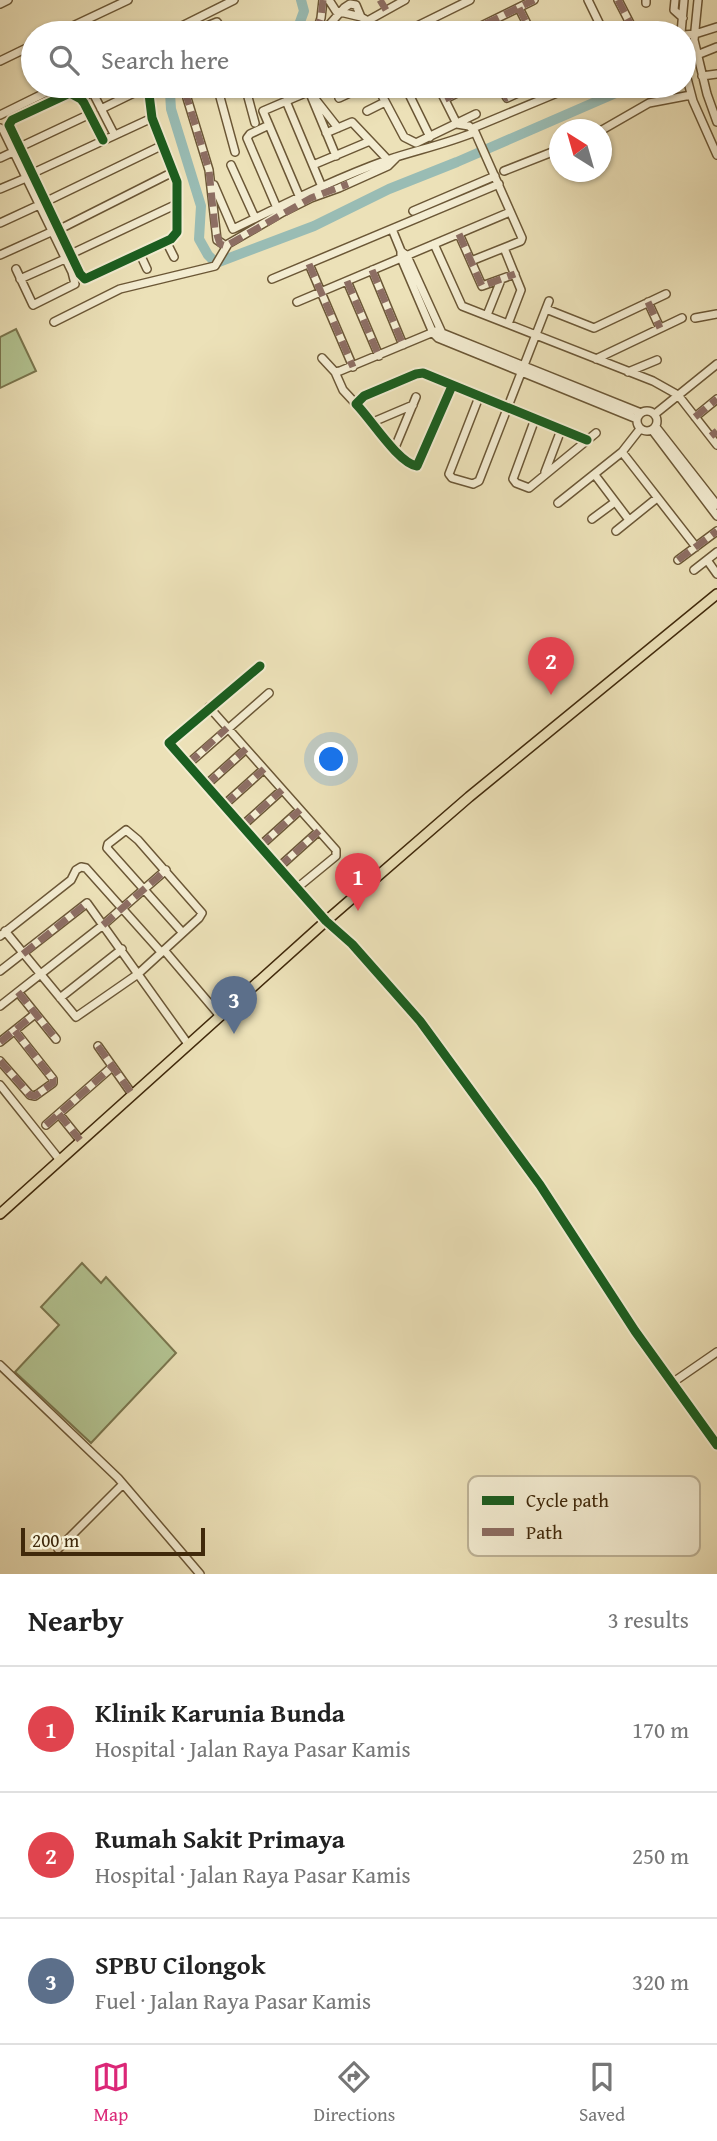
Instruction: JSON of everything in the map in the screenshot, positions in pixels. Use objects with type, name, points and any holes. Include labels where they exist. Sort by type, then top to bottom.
[{"type":"main road","points":[[0,1214],[326,920],[469,797],[717,594]]},
{"type":"street","points":[[0,4],[8,0]]},
{"type":"street","points":[[83,21],[128,0]]},
{"type":"street","points":[[192,21],[234,0]]},
{"type":"street","points":[[320,21],[323,0]]},
{"type":"street","points":[[329,0],[335,10],[368,20],[405,0]]},
{"type":"street","points":[[380,0],[386,10]]},
{"type":"street","points":[[492,21],[534,0]]},
{"type":"street","points":[[588,0],[598,21]]},
{"type":"street","points":[[618,0],[629,21]]},
{"type":"street","points":[[675,0],[674,10],[683,18]]},
{"type":"street","points":[[683,21],[684,0]]},
{"type":"street","points":[[696,23],[698,0]]},
{"type":"street","points":[[428,21],[465,1]]},
{"type":"street","points":[[332,21],[348,5],[356,2],[368,20]]},
{"type":"street","points":[[519,8],[526,21]]},
{"type":"street","points":[[696,34],[717,27]]},
{"type":"street","points":[[696,44],[702,76],[717,122]]},
{"type":"street","points":[[697,55],[717,47]]},
{"type":"street","points":[[0,61],[21,51]]},
{"type":"street","points":[[702,76],[717,74]]},
{"type":"street","points":[[0,115],[35,98]]},
{"type":"street","points":[[16,150],[9,127],[12,120],[57,98]]},
{"type":"street","points":[[89,98],[90,114],[103,140]]},
{"type":"street","points":[[93,98],[114,134]]},
{"type":"street","points":[[101,109],[123,98]]},
{"type":"street","points":[[0,128],[16,150],[29,176],[42,203],[51,232],[80,274],[88,279],[166,241],[177,232],[177,183],[152,118],[150,98]]},
{"type":"street","points":[[187,98],[209,170],[217,240],[225,250]]},
{"type":"street","points":[[220,98],[235,152]]},
{"type":"street","points":[[248,98],[255,123]]},
{"type":"street","points":[[295,98],[263,111],[300,198]]},
{"type":"street","points":[[311,98],[336,156]]},
{"type":"street","points":[[314,98],[338,128]]},
{"type":"street","points":[[383,98],[407,140],[416,143],[476,114]]},
{"type":"street","points":[[411,98],[430,137]]},
{"type":"street","points":[[214,186],[233,229],[322,187],[388,160],[432,145],[447,144],[547,98]]},
{"type":"street","points":[[612,124],[649,103],[675,98]]},
{"type":"street","points":[[692,98],[717,155]]},
{"type":"street","points":[[444,99],[457,124],[474,130],[523,238],[471,261]]},
{"type":"street","points":[[286,102],[322,187]]},
{"type":"street","points":[[367,111],[385,103]]},
{"type":"street","points":[[0,158],[90,114]]},
{"type":"street","points":[[0,189],[152,118]]},
{"type":"street","points":[[326,133],[352,122],[388,160]]},
{"type":"street","points":[[269,125],[247,138],[277,208]]},
{"type":"street","points":[[313,165],[370,141]]},
{"type":"street","points":[[0,223],[163,145]]},
{"type":"street","points":[[504,171],[549,153]]},
{"type":"street","points":[[54,321],[120,289],[210,268],[219,263],[225,250],[283,212],[388,166],[397,157]]},
{"type":"street","points":[[231,165],[255,218]]},
{"type":"street","points":[[60,229],[173,173]]},
{"type":"street","points":[[413,211],[495,176]]},
{"type":"street","points":[[272,279],[499,184]]},
{"type":"street","points":[[16,269],[32,304],[75,284],[60,229],[42,203]]},
{"type":"street","points":[[20,279],[177,204]]},
{"type":"street","points":[[297,302],[510,212]]},
{"type":"street","points":[[392,229],[436,331]]},
{"type":"street","points":[[0,255],[51,232]]},
{"type":"street","points":[[459,234],[482,286],[514,274]]},
{"type":"street","points":[[166,241],[174,257]]},
{"type":"street","points":[[434,244],[462,306],[653,381],[678,395],[695,417],[714,434],[717,444]]},
{"type":"street","points":[[504,248],[520,290],[509,324]]},
{"type":"street","points":[[140,254],[147,269]]},
{"type":"street","points":[[309,264],[353,367]]},
{"type":"street","points":[[372,270],[403,345]]},
{"type":"street","points":[[487,315],[501,279]]},
{"type":"street","points":[[347,281],[379,356]]},
{"type":"street","points":[[479,397],[449,474],[452,478],[473,484],[478,481],[547,305],[594,328],[666,294]]},
{"type":"street","points":[[648,302],[660,328]]},
{"type":"street","points":[[695,318],[717,314]]},
{"type":"street","points":[[596,359],[682,318]]},
{"type":"street","points":[[335,372],[353,367],[436,331],[523,370],[639,416]]},
{"type":"street","points":[[322,358],[335,372],[343,390],[373,422],[394,450],[411,465],[417,466],[420,463],[452,386]]},
{"type":"street","points":[[628,373],[657,360]]},
{"type":"street","points":[[656,414],[717,364]]},
{"type":"street","points":[[356,404],[364,396],[420,373],[587,440]]},
{"type":"street","points":[[695,417],[717,399]]},
{"type":"street","points":[[373,422],[415,401],[394,450]]},
{"type":"street","points":[[639,416],[648,410],[656,414],[658,420],[654,429]]},
{"type":"street","points":[[558,503],[622,452],[640,429],[639,416]]},
{"type":"street","points":[[535,419],[513,480],[529,488],[596,433]]},
{"type":"street","points":[[640,429],[654,429]]},
{"type":"street","points":[[654,429],[717,505]]},
{"type":"street","points":[[654,429],[717,516]]},
{"type":"street","points":[[544,474],[561,430]]},
{"type":"street","points":[[622,452],[696,547]]},
{"type":"street","points":[[595,475],[629,520]]},
{"type":"street","points":[[616,531],[657,498]]},
{"type":"street","points":[[592,519],[615,502]]},
{"type":"street","points":[[678,560],[717,531]]},
{"type":"street","points":[[694,570],[717,552]]},
{"type":"street","points":[[708,560],[717,574]]},
{"type":"street","points":[[260,666],[169,743],[297,888],[352,944],[420,1021],[540,1185],[635,1331],[717,1445]]},
{"type":"street","points":[[188,764],[269,693]]},
{"type":"street","points":[[209,708],[337,852],[336,856],[297,888]]},
{"type":"street","points":[[206,785],[246,749]]},
{"type":"street","points":[[225,805],[264,769]]},
{"type":"street","points":[[242,825],[282,790]]},
{"type":"street","points":[[260,846],[300,810]]},
{"type":"street","points":[[182,932],[107,848],[122,831],[129,831],[202,913],[182,932],[162,951],[138,974],[78,1017],[3,933],[71,880],[76,870],[86,868],[162,951],[220,1016]]},
{"type":"street","points":[[279,867],[319,831]]},
{"type":"street","points":[[0,1006],[103,925],[166,870]]},
{"type":"street","points":[[0,971],[87,902],[188,1044]]},
{"type":"street","points":[[60,998],[122,949]]},
{"type":"street","points":[[18,992],[56,1039]]},
{"type":"street","points":[[0,1042],[35,1014]]},
{"type":"street","points":[[0,1061],[30,1096],[35,1096],[54,1083],[15,1031]]},
{"type":"street","points":[[98,1045],[132,1094]]},
{"type":"street","points":[[46,1125],[112,1067]]},
{"type":"street","points":[[1,1089],[59,1159]]},
{"type":"street","points":[[59,1114],[80,1140]]},
{"type":"street","points":[[672,1383],[717,1352]]},
{"type":"street","points":[[0,1365],[123,1484],[200,1574]]},
{"type":"street","points":[[58,1549],[123,1484]]},
{"type":"green space","points":[[16,329],[36,371],[0,388],[0,337]]},
{"type":"green space","points":[[82,1263],[101,1283],[106,1277],[176,1353],[91,1443],[15,1372],[59,1325],[41,1307]]},
{"type":"waterway","points":[[300,21],[304,11],[301,0]]},
{"type":"waterway","points":[[170,98],[171,109],[201,206],[199,239],[216,263],[314,226],[389,189],[604,98]]},
{"type":"marked path","points":[[320,21],[323,0]]},
{"type":"marked path","points":[[380,0],[386,10]]},
{"type":"marked path","points":[[491,21],[534,0]]},
{"type":"marked path","points":[[618,0],[629,21]]},
{"type":"marked path","points":[[519,8],[526,21]]},
{"type":"marked path","points":[[187,98],[209,170],[215,229],[220,244],[226,246],[311,198],[348,184]]},
{"type":"marked path","points":[[459,234],[482,286],[515,274]]},
{"type":"marked path","points":[[309,264],[353,367]]},
{"type":"marked path","points":[[372,270],[403,345]]},
{"type":"marked path","points":[[347,281],[379,356]]},
{"type":"marked path","points":[[648,302],[660,328]]},
{"type":"marked path","points":[[695,417],[717,399]]},
{"type":"marked path","points":[[711,436],[717,431]]},
{"type":"marked path","points":[[678,560],[717,531]]},
{"type":"marked path","points":[[188,764],[227,728]]},
{"type":"marked path","points":[[206,785],[246,749]]},
{"type":"marked path","points":[[224,805],[264,769]]},
{"type":"marked path","points":[[242,826],[282,790]]},
{"type":"marked path","points":[[260,846],[300,810]]},
{"type":"marked path","points":[[279,867],[319,831]]},
{"type":"marked path","points":[[103,925],[166,870]]},
{"type":"marked path","points":[[23,954],[87,903]]},
{"type":"marked path","points":[[18,992],[56,1039]]},
{"type":"marked path","points":[[0,1042],[35,1014]]},
{"type":"marked path","points":[[0,1061],[30,1095],[35,1096],[53,1083],[53,1079],[15,1031]]},
{"type":"marked path","points":[[98,1046],[132,1094]]},
{"type":"marked path","points":[[46,1125],[112,1067]]},
{"type":"marked path","points":[[59,1114],[80,1140]]},
{"type":"cycle path","points":[[59,98],[12,120],[9,125],[80,274],[85,279],[171,239],[177,232],[177,182],[152,118],[150,98]]},
{"type":"cycle path","points":[[79,98],[103,140]]},
{"type":"cycle path","points":[[452,386],[417,466],[393,449],[356,404],[364,396],[423,373],[587,440]]},
{"type":"cycle path","points":[[260,666],[169,743],[326,921],[352,944],[420,1021],[540,1185],[635,1331],[717,1445]]},
{"type":"place","name":"Rumah Sakit Primaya","points":[[551,695]]},
{"type":"place","name":"Klinik Karunia Bunda","points":[[358,911]]},
{"type":"place","name":"SPBU Cilongok","points":[[234,1034]]}]
